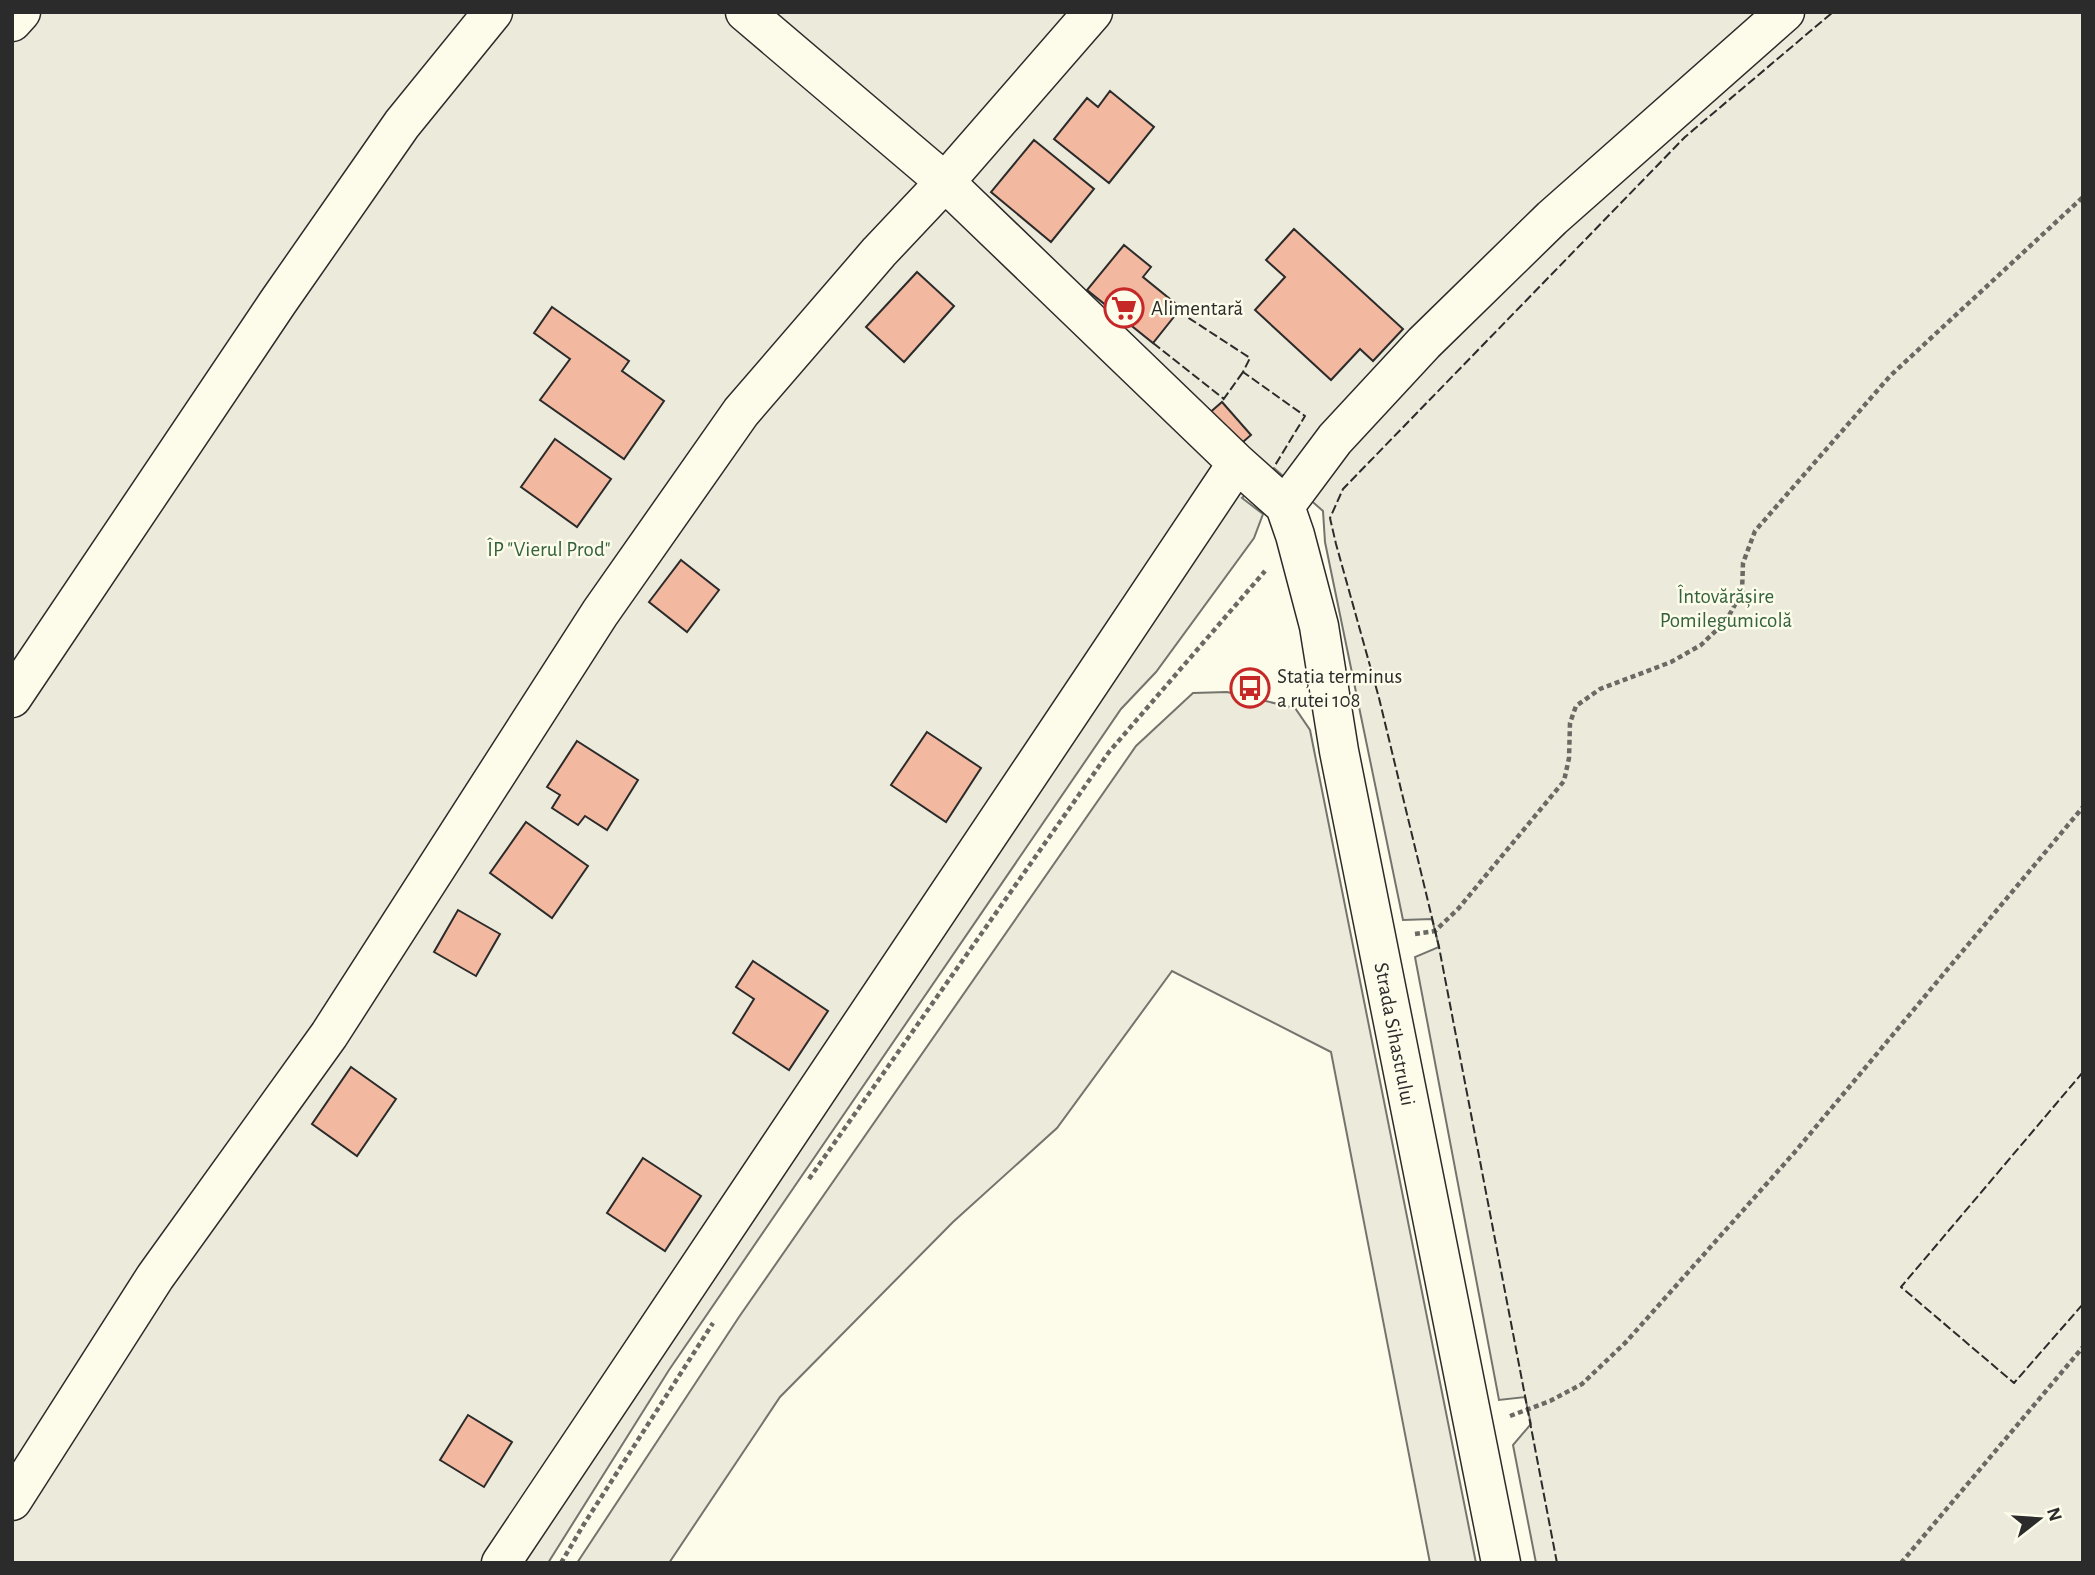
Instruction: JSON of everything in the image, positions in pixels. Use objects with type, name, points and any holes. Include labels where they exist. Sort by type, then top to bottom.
[{"type":"street","points":[[12,22],[21,12]]},
{"type":"street","points":[[12,698],[270,313],[402,124],[493,12]]},
{"type":"street","points":[[745,12],[945,182],[1237,463],[1290,521],[1335,439],[1424,343],[1552,218],[1785,12]]},
{"type":"street","points":[[12,1501],[155,1277],[329,1035],[600,613],[741,412],[879,252],[945,182],[1093,12]]},
{"type":"street","points":[[501,1563],[1237,463]]},
{"type":"street","name":"Strada Sihastrului","points":[[1290,521],[1319,626],[1339,751],[1500,1563]]},
{"type":"path","points":[[1376,939],[1435,931],[1458,909],[1564,781],[1569,758],[1570,723],[1576,706],[1600,690],[1671,662],[1701,645],[1726,621],[1742,592],[1743,563],[1755,531],[1890,376],[2083,197]]},
{"type":"path","points":[[806,1184],[1109,752],[1290,521]]},
{"type":"path","points":[[1474,1430],[1550,1401],[1582,1384],[1626,1342],[1794,1153],[2083,807]]},
{"type":"path","points":[[561,1563],[715,1320]]},
{"type":"path","points":[[1901,1563],[2083,1347]]},
{"type":"green space","name":"ÎP \"Vierul Prod\"","points":[[12,12],[2083,12],[2083,1563],[1536,1563],[1513,1445],[1531,1424],[1525,1397],[1499,1400],[1415,957],[1439,947],[1432,919],[1403,920],[1325,542],[1323,511],[1274,468],[1242,498],[1263,514],[1254,538],[1156,672],[1121,709],[669,1370],[548,1563],[12,1563]]},
{"type":"green space","points":[[1227,692],[1295,708],[1310,730],[1476,1563],[1430,1563],[1331,1052],[1172,971],[1057,1128],[953,1222],[780,1397],[669,1563],[577,1563],[739,1317],[1136,746],[1193,693]]},
{"type":"building","points":[[1110,91],[1154,127],[1109,183],[1054,139],[1087,98],[1098,107]]},
{"type":"building","points":[[1034,140],[1094,189],[1051,242],[991,192]]},
{"type":"building","points":[[1294,229],[1403,329],[1373,361],[1360,349],[1331,380],[1255,310],[1285,277],[1266,260]]},
{"type":"building","points":[[1124,245],[1151,267],[1143,277],[1181,308],[1153,343],[1087,290]]},
{"type":"building","points":[[917,272],[954,306],[904,362],[866,327]]},
{"type":"building","points":[[552,307],[629,361],[622,371],[664,401],[624,459],[540,400],[570,359],[534,333]]},
{"type":"building","points":[[1222,402],[1251,435],[1236,448],[1207,415]]},
{"type":"building","points":[[555,439],[611,479],[577,527],[521,487]]},
{"type":"building","points":[[681,560],[719,590],[687,632],[649,602]]},
{"type":"building","points":[[927,732],[981,768],[946,822],[891,785]]},
{"type":"building","points":[[577,741],[638,780],[607,830],[585,816],[578,825],[552,808],[560,795],[547,787]]},
{"type":"building","points":[[526,822],[588,866],[552,918],[490,873]]},
{"type":"building","points":[[458,910],[500,934],[476,976],[434,952]]},
{"type":"building","points":[[753,961],[828,1011],[789,1070],[733,1033],[754,999],[736,987]]},
{"type":"building","points":[[351,1067],[396,1099],[357,1156],[312,1124]]},
{"type":"building","points":[[643,1158],[701,1196],[665,1251],[607,1213]]},
{"type":"building","points":[[468,1415],[512,1442],[484,1487],[440,1460]]},
{"type":"fence","points":[[1557,1563],[1439,947],[1379,698],[1330,518],[1343,489],[1685,137],[1833,12]]},
{"type":"fence","points":[[1178,311],[1250,358],[1243,372],[1305,416],[1274,467]]},
{"type":"fence","points":[[1153,343],[1224,399]]},
{"type":"fence","points":[[1223,400],[1243,372]]},
{"type":"fence","points":[[2083,1072],[1901,1287],[2014,1383],[2083,1304]]},
{"type":"place","name":"Alimentară","points":[[1124,308]]},
{"type":"place","name":"Stația terminus a rutei 108","points":[[1250,688]]},
{"type":"park label","name":"Întovărășire Pomilegumicolă","points":[[1726,608]]}]
